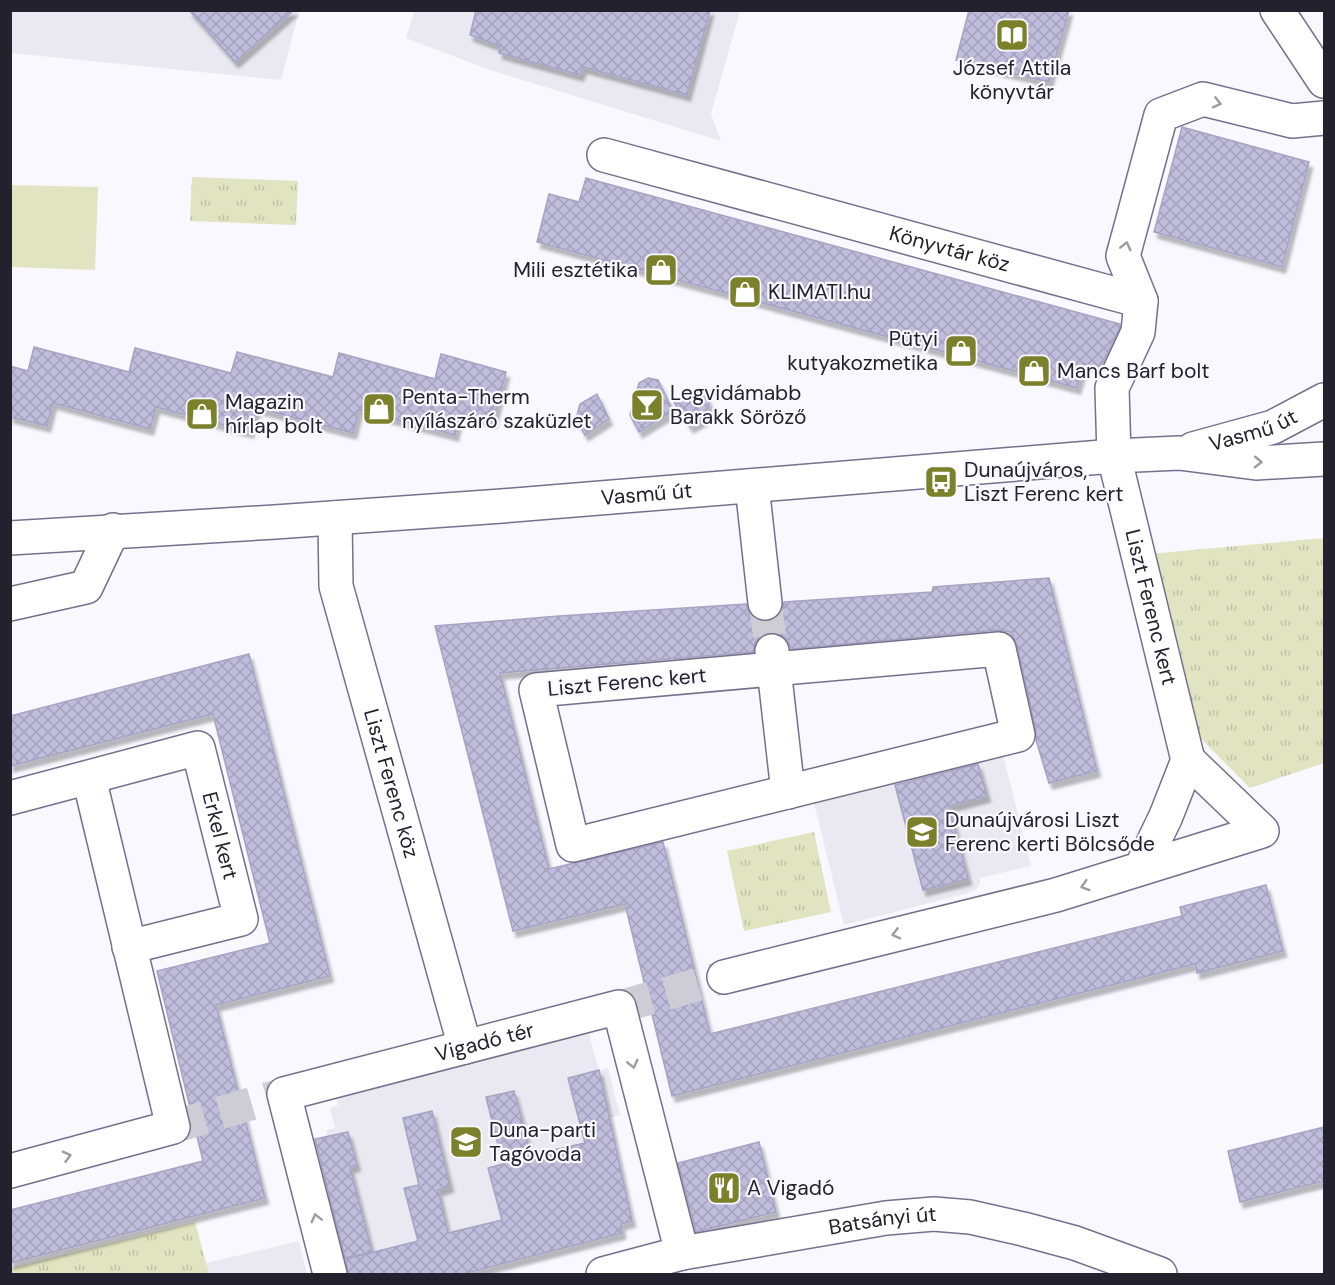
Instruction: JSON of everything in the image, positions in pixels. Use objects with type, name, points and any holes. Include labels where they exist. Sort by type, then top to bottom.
[{"type":"street","points":[[1277,10],[1324,81]]},
{"type":"street","points":[[1114,456],[1112,388],[1138,332],[1141,301],[1123,256],[1161,116],[1203,99],[1292,121],[1324,118]]},
{"type":"street","name":"Könyvtár köz","points":[[604,155],[1141,301]]},
{"type":"street","name":"Vasmű út","points":[[1179,453],[1273,427],[1324,400]]},
{"type":"street","name":"Vasmű út","points":[[10,537],[335,518],[1114,456],[1179,453],[1256,463],[1324,459]]},
{"type":"street","name":"Liszt Ferenc kert","points":[[1114,456],[1188,760]]},
{"type":"street","points":[[752,486],[765,603]]},
{"type":"street","name":"Liszt Ferenc köz","points":[[335,518],[336,585],[465,1047]]},
{"type":"street","points":[[10,604],[86,587],[113,530]]},
{"type":"street","name":"Liszt Ferenc kert","points":[[999,649],[1018,735],[788,792],[573,845],[536,690],[774,660],[999,649]]},
{"type":"street","points":[[774,660],[788,792]]},
{"type":"street","name":"Erkel kert","points":[[10,798],[198,748],[241,919],[129,947]]},
{"type":"street","points":[[724,977],[1056,895],[1262,831],[1188,760],[1166,816],[1141,868]]},
{"type":"street","points":[[10,1171],[173,1127],[89,778]]},
{"type":"street","name":"Vigadó tér","points":[[330,1275],[284,1094],[619,1007],[682,1253]]},
{"type":"street","name":"Batsányi út","points":[[603,1275],[682,1253],[886,1218],[934,1214],[970,1217],[1075,1243],[1160,1275]]},
{"type":"shaded area","points":[[10,11],[299,11],[281,80],[11,53]]},
{"type":"shaded area","points":[[414,11],[740,11],[711,114],[721,141],[487,69],[406,38]]},
{"type":"shaded area","name":"Dunaújvárosi Liszt Ferenc kerti Bölcsőde","points":[[1001,747],[1031,866],[980,878],[980,884],[976,890],[965,894],[844,925],[813,799]]},
{"type":"shaded area","name":"Duna-parti Tagóvoda","points":[[588,1031],[599,1070],[608,1068],[620,1115],[610,1118],[617,1145],[603,1149],[531,1213],[343,1259],[342,1253],[338,1253],[318,1173],[324,1172],[327,1130],[335,1128],[330,1108],[338,1105],[336,1093]]},
{"type":"shaded area","points":[[299,1241],[307,1274],[209,1274],[206,1263]]},
{"type":"green space","points":[[192,177],[298,181],[296,225],[190,221]]},
{"type":"green space","points":[[11,185],[98,187],[95,270],[11,267]]},
{"type":"green space","points":[[1324,538],[1324,763],[1250,788],[1197,735],[1149,554]]},
{"type":"green space","points":[[814,832],[831,912],[744,931],[727,851]]},
{"type":"green space","points":[[195,1222],[209,1274],[11,1274],[11,1268]]},
{"type":"building","points":[[189,10],[294,10],[235,62]]},
{"type":"building","points":[[476,10],[710,10],[687,95],[583,67],[580,75],[499,53],[500,46],[470,35]]},
{"type":"building","name":"József Attila könyvtár","points":[[969,10],[1069,10],[1049,82],[956,60]]},
{"type":"building","points":[[1182,127],[1309,162],[1282,267],[1154,232]]},
{"type":"building","points":[[586,178],[1120,324],[1120,327],[1100,368],[1084,364],[1077,388],[537,242],[549,194],[579,202]]},
{"type":"building","points":[[34,347],[129,372],[135,348],[231,373],[237,352],[333,377],[339,353],[435,379],[441,354],[506,372],[493,422],[460,413],[455,435],[359,410],[353,433],[257,408],[250,432],[156,407],[150,429],[53,403],[47,426],[10,417],[10,366],[28,371]]},
{"type":"building","points":[[648,378],[658,380],[673,411],[639,432],[630,415],[639,383]]},
{"type":"building","points":[[695,390],[704,392],[709,402],[706,418],[690,427],[673,401]]},
{"type":"building","points":[[597,394],[609,419],[585,435],[576,419],[580,404]]},
{"type":"building","points":[[1049,578],[1097,771],[1049,783],[1036,740],[1017,645],[1011,632],[997,630],[791,649],[787,639],[770,632],[760,636],[753,652],[500,673],[549,869],[663,842],[710,1034],[1182,916],[1180,907],[1266,885],[1283,951],[1197,973],[1195,964],[672,1096],[625,904],[513,931],[435,626],[746,604],[750,615],[766,622],[777,618],[784,602],[932,592],[933,587]]},
{"type":"building","points":[[249,654],[330,976],[216,1005],[265,1198],[10,1263],[10,1210],[203,1161],[157,971],[270,943],[213,714],[10,766],[10,716]]},
{"type":"building","points":[[978,764],[987,796],[949,806],[968,879],[923,890],[895,785]]},
{"type":"building","points":[[599,1070],[632,1221],[621,1224],[622,1233],[459,1275],[348,1275],[346,1259],[418,1241],[404,1188],[419,1185],[403,1118],[432,1111],[450,1186],[438,1190],[448,1233],[502,1220],[488,1168],[503,1164],[486,1097],[514,1091],[531,1155],[585,1143],[568,1078]]},
{"type":"building","points":[[1324,1127],[1324,1181],[1240,1202],[1228,1151]]},
{"type":"building","points":[[348,1132],[357,1165],[350,1167],[372,1252],[345,1258],[315,1139]]},
{"type":"building","name":"A Vigadó","points":[[759,1142],[776,1212],[696,1232],[678,1163]]},
{"type":"tunnel","points":[[765,603],[772,651]]},
{"type":"tunnel","points":[[619,1007],[724,977]]},
{"type":"tunnel","points":[[173,1127],[284,1094]]},
{"type":"place","name":"József Attila könyvtár","points":[[1012,35]]},
{"type":"place","name":"Mili esztétika","points":[[661,270]]},
{"type":"place","name":"KLIMATI.hu","points":[[745,292]]},
{"type":"place","name":"Pütyi kutyakozmetika","points":[[961,351]]},
{"type":"place","name":"Mancs Barf bolt","points":[[1034,371]]},
{"type":"place","name":"Legvidámabb Barakk Söröző","points":[[647,405]]},
{"type":"place","name":"Penta-Therm nyílászáró szaküzlet","points":[[379,409]]},
{"type":"place","name":"Magazin hírlap bolt","points":[[202,414]]},
{"type":"place","name":"Dunaújváros, Liszt Ferenc kert","points":[[941,482]]},
{"type":"place","name":"Dunaújvárosi Liszt Ferenc kerti Bölcsőde","points":[[922,832]]},
{"type":"place","name":"Duna-parti Tagóvoda","points":[[466,1142]]},
{"type":"place","name":"A Vigadó","points":[[724,1188]]}]
